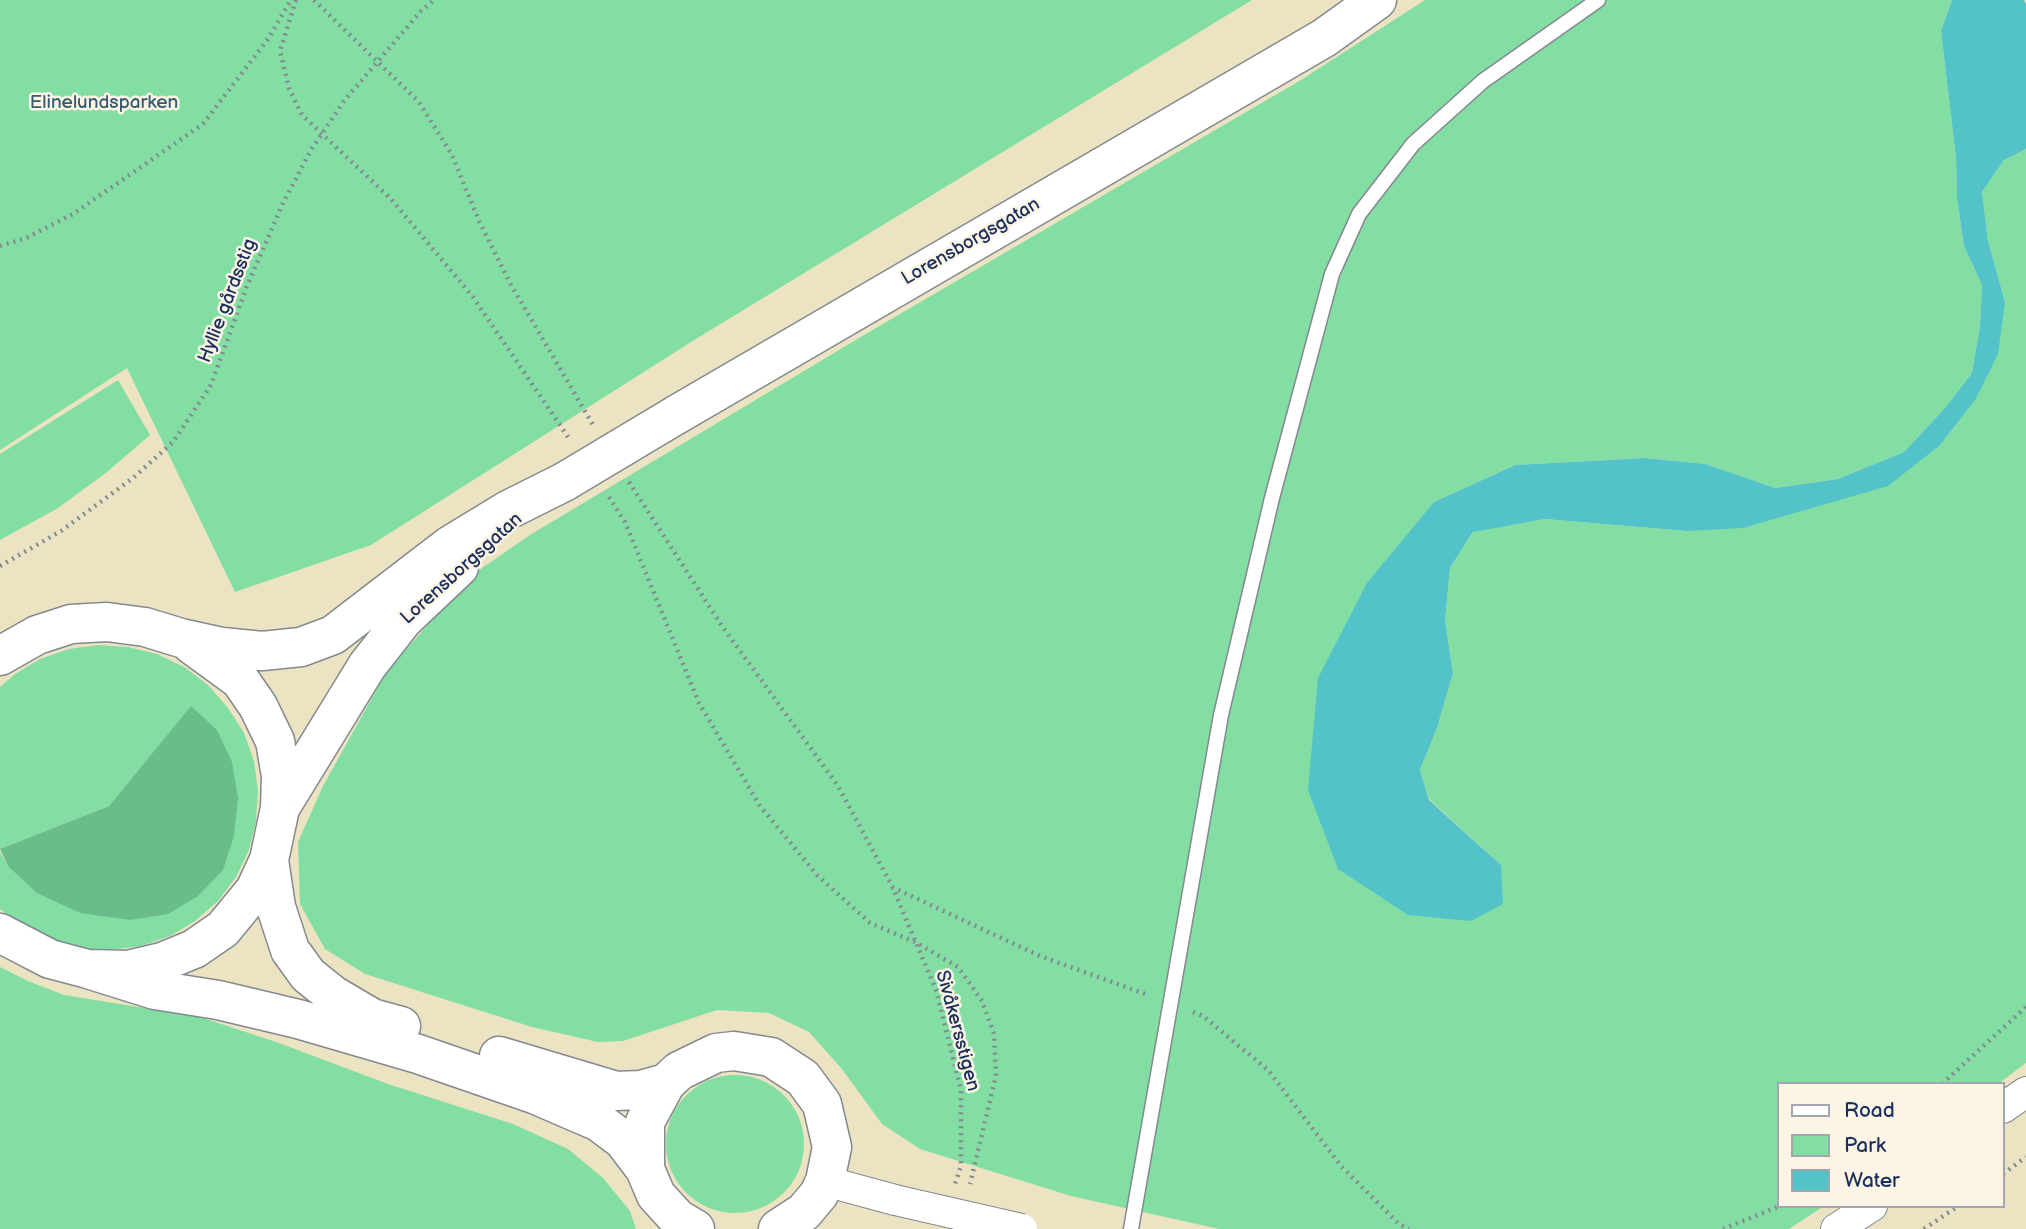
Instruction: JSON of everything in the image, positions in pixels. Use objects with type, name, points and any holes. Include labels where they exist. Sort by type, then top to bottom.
[{"type":"main road","name":"Lorensborgsgatan","points":[[0,656],[37,635],[71,624],[107,622],[145,627],[222,647],[262,651],[301,647],[333,635],[449,546],[508,510],[569,465],[676,415],[1324,38],[1377,0]]},
{"type":"main road","name":"Lorensborgsgatan","points":[[280,808],[367,666],[403,620],[569,465]]},
{"type":"main road","name":"Lorensborgsgatan","points":[[0,933],[50,960],[88,969],[128,970],[162,962],[194,949],[223,929],[255,890],[269,860],[280,808],[281,776],[275,741],[258,706],[240,680],[181,638]]},
{"type":"main road","points":[[269,860],[276,907],[290,950],[308,975],[333,996],[372,1018],[615,1091],[640,1090],[666,1083]]},
{"type":"main road","points":[[88,969],[155,990],[218,1000],[298,1019],[418,1054],[534,1094],[599,1122],[623,1140],[645,1169],[656,1195],[678,1219],[695,1229]]},
{"type":"main road","points":[[645,1169],[645,1122],[666,1083],[679,1071],[716,1054],[734,1051],[771,1057],[803,1078],[822,1104],[832,1147],[825,1181],[804,1213],[778,1229]]},
{"type":"street","points":[[2005,1107],[2026,1092]]},
{"type":"street","points":[[825,1181],[1022,1229]]},
{"type":"street","points":[[1836,1229],[1869,1208]]},
{"type":"lane","points":[[1131,1229],[1221,715],[1272,498],[1332,274],[1359,215],[1413,144],[1483,81],[1598,0]]},
{"type":"path","points":[[293,0],[280,51],[289,88],[302,115],[391,199],[473,297],[569,465]]},
{"type":"path","points":[[0,246],[26,238],[73,215],[203,124],[268,39],[293,0]]},
{"type":"path","points":[[314,0],[377,61]]},
{"type":"path","name":"Hyllie gårdsstig","points":[[0,566],[61,531],[133,478],[173,442],[211,385],[257,262],[311,150],[344,100],[434,0]]},
{"type":"path","points":[[604,490],[625,522],[699,704],[760,806],[817,875],[870,923],[915,942],[958,967],[982,1001],[995,1034],[996,1076],[969,1190]]},
{"type":"path","name":"Sivåkersstigen","points":[[892,887],[936,990],[961,1090],[961,1166],[953,1191]]},
{"type":"path","points":[[1944,1082],[2026,1007]]},
{"type":"path","points":[[2005,1173],[2026,1157]]},
{"type":"path","points":[[1723,1229],[1778,1207]]},
{"type":"path","points":[[1924,1229],[1955,1208]]},
{"type":"green space","name":"Elinelundsparken","points":[[0,0],[1252,0],[691,342],[371,545],[235,592],[127,368],[0,450]]},
{"type":"green space","points":[[1425,0],[1952,0],[1941,31],[1956,158],[1957,199],[1964,246],[1982,285],[1980,324],[1972,373],[1945,408],[1904,452],[1838,479],[1775,488],[1706,464],[1645,458],[1515,465],[1434,502],[1308,790],[1501,865],[1429,799],[1420,770],[1437,728],[1453,673],[1445,621],[1450,568],[1474,531],[1545,519],[1687,531],[1939,446],[2005,302],[1988,241],[1982,192],[2004,160],[2026,149],[2026,1063],[2001,1082],[1778,1082],[1778,1208],[1821,1208],[1789,1229],[1219,1229],[1071,1196],[920,1149],[882,1124],[842,1069],[809,1032],[769,1013],[717,1010],[623,1041],[598,1042],[532,1027],[365,974],[325,949],[300,904],[298,842],[323,786],[387,671],[472,575],[530,535],[864,335],[1301,80]]},
{"type":"green space","points":[[118,380],[150,435],[107,472],[58,508],[0,540],[0,454]]},
{"type":"green space","points":[[98,645],[128,647],[157,654],[184,667],[208,685],[228,708],[244,733],[254,761],[258,791],[256,821],[249,850],[236,877],[218,901],[195,921],[170,936],[141,946],[111,950],[82,949],[53,941],[25,928],[0,909],[0,852],[8,866],[80,913],[192,706],[109,806],[0,849],[0,687],[40,659],[69,649]]},
{"type":"green space","points":[[191,706],[217,730],[232,762],[238,798],[234,836],[223,870],[198,896],[168,914],[130,920],[80,913],[37,893],[8,866],[0,849],[109,806]]},
{"type":"green space","points":[[0,967],[64,995],[200,1017],[388,1084],[513,1124],[568,1149],[603,1178],[630,1211],[636,1229],[0,1229]]},
{"type":"green space","points":[[735,1075],[761,1080],[784,1095],[799,1118],[804,1144],[799,1170],[784,1193],[761,1208],[735,1213],[709,1208],[686,1193],[671,1170],[666,1144],[671,1118],[686,1095],[709,1080]]},
{"type":"water","points":[[1952,0],[2024,0],[2026,4],[2026,149],[2004,160],[1982,192],[1988,241],[2005,302],[1998,354],[1975,400],[1939,446],[1888,486],[1743,528],[1687,531],[1545,519],[1473,532],[1450,568],[1445,621],[1453,673],[1437,728],[1420,770],[1429,800],[1501,865],[1503,904],[1471,921],[1408,915],[1338,869],[1308,790],[1318,678],[1367,583],[1434,502],[1515,465],[1645,458],[1706,464],[1775,488],[1838,479],[1904,452],[1945,408],[1972,373],[1980,325],[1982,285],[1964,246],[1957,199],[1956,158],[1941,31]]}]
